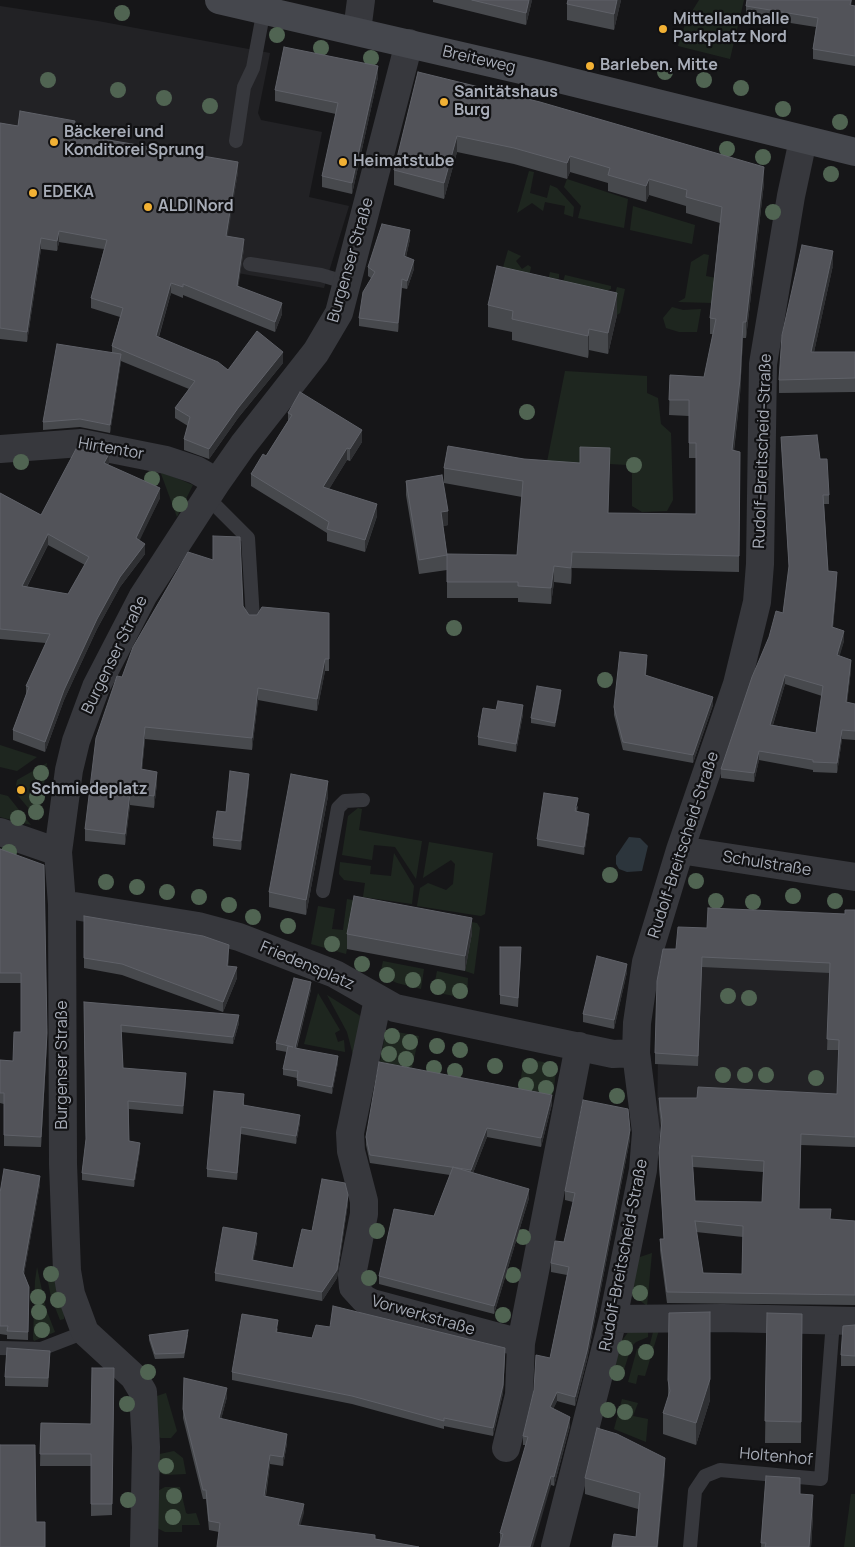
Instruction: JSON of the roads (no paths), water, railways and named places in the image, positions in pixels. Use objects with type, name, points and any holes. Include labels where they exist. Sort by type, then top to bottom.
[{"type":"street","name":"Breiteweg","points":[[219,0],[356,30],[855,152]]},
{"type":"street","points":[[356,30],[361,0]]},
{"type":"street","name":"Burgenser Straße","points":[[144,1547],[146,1447],[143,1392],[134,1377],[85,1332],[71,1294],[65,1235],[62,904],[58,852],[69,770],[76,741],[96,687],[143,596],[213,490],[326,339],[339,313],[409,43]]},
{"type":"street","name":"Rudolf-Breitscheid-Straße","points":[[555,1547],[613,1318],[644,1170],[646,1132],[636,1053],[637,1023],[646,962],[680,850],[737,684],[756,602],[760,564],[763,364],[791,196],[803,140]]},
{"type":"street","name":"Hirtentor","points":[[0,449],[81,443],[166,460],[196,470],[213,490]]},
{"type":"street","points":[[0,832],[58,852]]},
{"type":"street","name":"Schulstraße","points":[[680,850],[855,877]]},
{"type":"street","name":"Friedensplatz","points":[[62,904],[214,930],[335,974],[394,1008],[614,1054],[636,1053]]},
{"type":"street","name":"Vorwerkstraße","points":[[378,999],[350,1133],[351,1151],[364,1201],[364,1214],[352,1275],[353,1288],[364,1299],[372,1303],[521,1343]]},
{"type":"street","points":[[506,1448],[519,1394],[521,1343],[579,1046]]},
{"type":"street","points":[[613,1318],[844,1321]]},
{"type":"lane","points":[[236,140],[244,87],[253,68],[264,9]]},
{"type":"lane","points":[[250,264],[321,275],[348,283]]},
{"type":"lane","points":[[213,490],[248,538],[253,619]]},
{"type":"lane","points":[[323,891],[338,808],[344,801],[363,800]]},
{"type":"lane","name":"Holtenhof","points":[[690,1547],[695,1491],[705,1476],[720,1470],[821,1479],[844,1321]]},
{"type":"lane","points":[[0,1348],[41,1349],[85,1332]]},
{"type":"place","name":"Mittellandhalle Parkplatz Nord","points":[[663,29]]},
{"type":"place","name":"Barleben, Mitte","points":[[590,66]]},
{"type":"place","name":"Sanitätshaus Burg","points":[[444,102]]},
{"type":"place","name":"Bäckerei und Konditorei Sprung","points":[[54,142]]},
{"type":"place","name":"Heimatstube","points":[[343,162]]},
{"type":"place","name":"EDEKA","points":[[33,193]]},
{"type":"place","name":"ALDI Nord","points":[[148,207]]},
{"type":"place","name":"Schmiedeplatz","points":[[21,790]]}]
